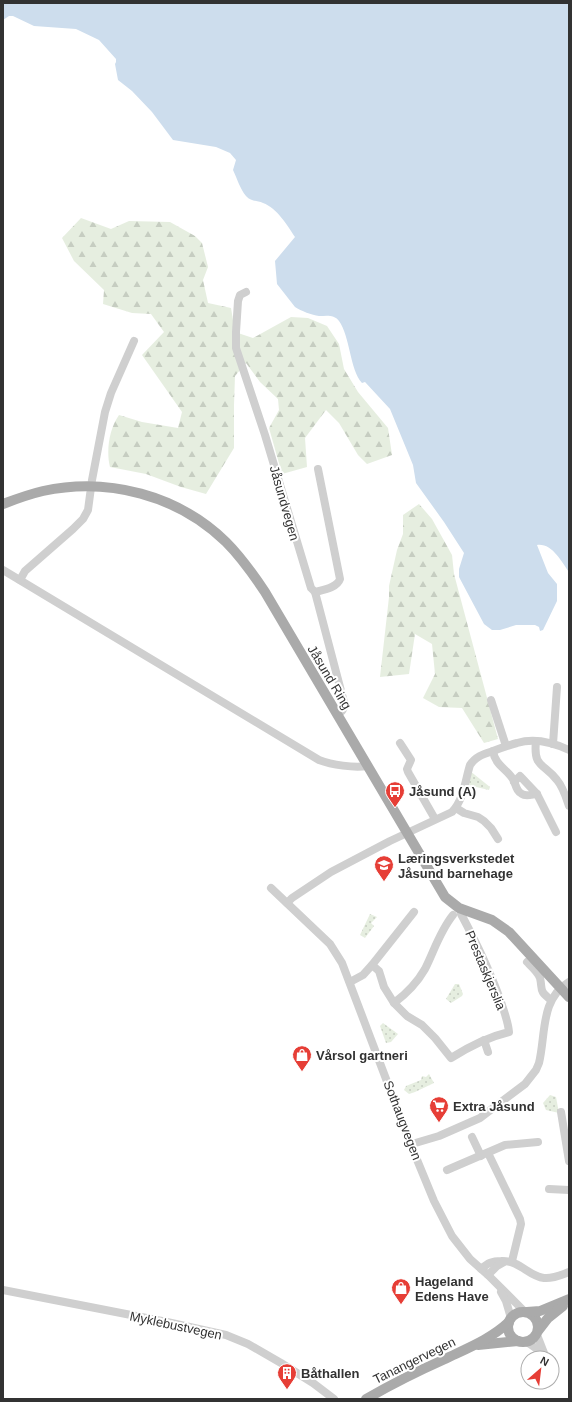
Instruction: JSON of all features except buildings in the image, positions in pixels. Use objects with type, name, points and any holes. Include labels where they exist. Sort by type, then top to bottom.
[{"type":"main road","name":"Jåsund Ring","points":[[3,504],[43,491],[60,488],[91,486],[128,490],[159,499],[190,514],[219,535],[240,557],[259,583],[445,896],[458,912],[492,920],[509,932],[565,985],[569,997]]},
{"type":"main road","points":[[569,1301],[548,1318],[532,1340],[523,1342],[514,1339],[509,1332],[510,1320],[518,1312],[540,1311],[569,1301]]},
{"type":"main road","points":[[526,1312],[536,1317],[538,1322],[538,1333]]},
{"type":"main road","name":"Tanangervegen","points":[[366,1399],[404,1379],[474,1346],[499,1331],[510,1320]]},
{"type":"main road","name":"Tanangervegen","points":[[474,1346],[523,1342]]},
{"type":"street","name":"Jåsundvegen","points":[[246,292],[240,295],[238,301],[236,348],[263,428],[311,588],[315,592],[344,706],[342,711],[337,714]]},
{"type":"street","points":[[20,580],[25,571],[73,530],[83,519],[88,510],[91,486],[109,399],[134,341]]},
{"type":"street","points":[[315,592],[336,586],[340,579],[318,469]]},
{"type":"street","points":[[3,570],[319,760],[354,766],[367,766]]},
{"type":"street","points":[[553,744],[557,687]]},
{"type":"street","points":[[491,700],[506,746]]},
{"type":"street","points":[[536,741],[535,751],[537,760],[544,769],[557,780],[569,806]]},
{"type":"street","points":[[289,905],[292,898],[331,872],[407,832],[450,814],[456,808],[465,786],[472,761],[480,755],[518,742],[536,741],[553,744],[569,750]]},
{"type":"street","points":[[400,743],[411,760],[407,769],[408,772],[435,819]]},
{"type":"street","points":[[493,751],[496,761],[511,776],[517,790],[521,794],[537,794]]},
{"type":"street","points":[[514,782],[520,776],[537,794],[556,832]]},
{"type":"street","points":[[456,808],[464,814],[478,817],[484,821],[491,828],[498,839]]},
{"type":"street","name":"Sothaugvegen","points":[[271,888],[330,944],[342,963],[434,1201],[452,1236],[470,1259],[526,1312]]},
{"type":"street","points":[[350,982],[363,975],[414,912]]},
{"type":"street","points":[[394,1003],[402,997],[421,975],[445,924],[458,912]]},
{"type":"street","name":"Prestaskjerslia","points":[[458,912],[461,914],[481,952],[495,985],[508,1024],[509,1032],[484,1040]]},
{"type":"street","points":[[527,962],[539,975],[540,987],[543,993],[551,1000]]},
{"type":"street","points":[[372,965],[379,971],[384,987],[394,1003],[407,1016],[422,1025],[451,1058],[484,1040],[488,1052]]},
{"type":"street","points":[[413,1147],[480,1118],[517,1091],[529,1080],[536,1070],[541,1055],[551,1000],[565,985]]},
{"type":"street","points":[[561,1112],[567,1137],[569,1161]]},
{"type":"street","points":[[472,1137],[485,1155],[520,1218],[521,1224],[509,1261],[497,1266],[488,1275]]},
{"type":"street","points":[[447,1170],[485,1155],[505,1145],[538,1142]]},
{"type":"street","points":[[549,1189],[569,1190]]},
{"type":"street","points":[[482,1269],[488,1263],[494,1261],[509,1261],[536,1276],[544,1278],[551,1278],[569,1272]]},
{"type":"street","name":"Sothaugvegen","points":[[499,1288],[506,1301],[510,1320]]},
{"type":"street","name":"Myklebustvegen","points":[[3,1290],[226,1335],[248,1344],[281,1363],[313,1383],[334,1399]]},
{"type":"street","points":[[523,1342],[544,1354],[538,1333]]},
{"type":"green space","points":[[81,218],[111,229],[129,221],[170,222],[195,236],[202,243],[208,267],[203,280],[208,303],[231,308],[235,332],[253,338],[291,317],[308,318],[327,326],[339,344],[344,369],[358,392],[388,428],[392,455],[367,464],[358,455],[339,423],[326,410],[305,438],[307,467],[282,474],[269,428],[279,410],[278,399],[260,382],[246,363],[235,376],[234,448],[206,494],[181,487],[146,474],[110,467],[108,454],[109,440],[119,415],[142,422],[178,428],[182,412],[142,355],[164,332],[151,314],[132,313],[103,304],[104,290],[74,261],[62,238]]},
{"type":"green space","points":[[419,504],[432,519],[452,555],[454,574],[498,739],[484,743],[462,708],[439,707],[423,698],[435,674],[432,644],[415,634],[409,674],[380,677],[389,586],[397,550],[403,534],[403,515]]},
{"type":"green space","points":[[470,771],[490,787],[489,790],[468,785]]},
{"type":"green space","points":[[370,914],[377,917],[371,923],[374,926],[365,938],[360,935]]},
{"type":"green space","points":[[455,984],[459,984],[463,994],[451,1003],[446,999]]},
{"type":"green space","points":[[383,1023],[398,1034],[391,1042],[386,1043],[380,1026]]},
{"type":"green space","points":[[429,1074],[434,1083],[409,1094],[404,1090],[406,1086],[421,1080],[422,1076],[426,1077]]},
{"type":"green space","points":[[550,1095],[556,1097],[559,1113],[546,1110],[543,1103]]},
{"type":"water","points":[[3,3],[569,3],[569,572],[552,550],[542,545],[537,545],[548,573],[557,584],[557,601],[543,630],[540,631],[539,627],[535,625],[516,625],[500,630],[492,630],[484,624],[459,577],[459,569],[464,553],[416,483],[413,465],[390,409],[365,382],[362,383],[358,377],[352,362],[343,327],[335,317],[319,316],[307,313],[295,307],[277,284],[275,261],[295,237],[289,227],[273,209],[268,205],[250,199],[246,196],[240,187],[233,170],[236,160],[230,153],[216,147],[173,140],[152,112],[132,91],[118,80],[115,64],[116,59],[99,40],[76,29],[34,26],[13,16],[9,16],[3,20]]},
{"type":"place","name":"Jåsund (A)","points":[[395,808]]},
{"type":"place","name":"Læringsverkstedet Jåsund barnehage","points":[[384,882]]},
{"type":"place","name":"Vårsol gartneri","points":[[302,1072]]},
{"type":"place","name":"Extra Jåsund","points":[[439,1123]]},
{"type":"place","name":"Hageland Edens Have","points":[[401,1305]]},
{"type":"place","name":"Båthallen","points":[[287,1390]]}]
